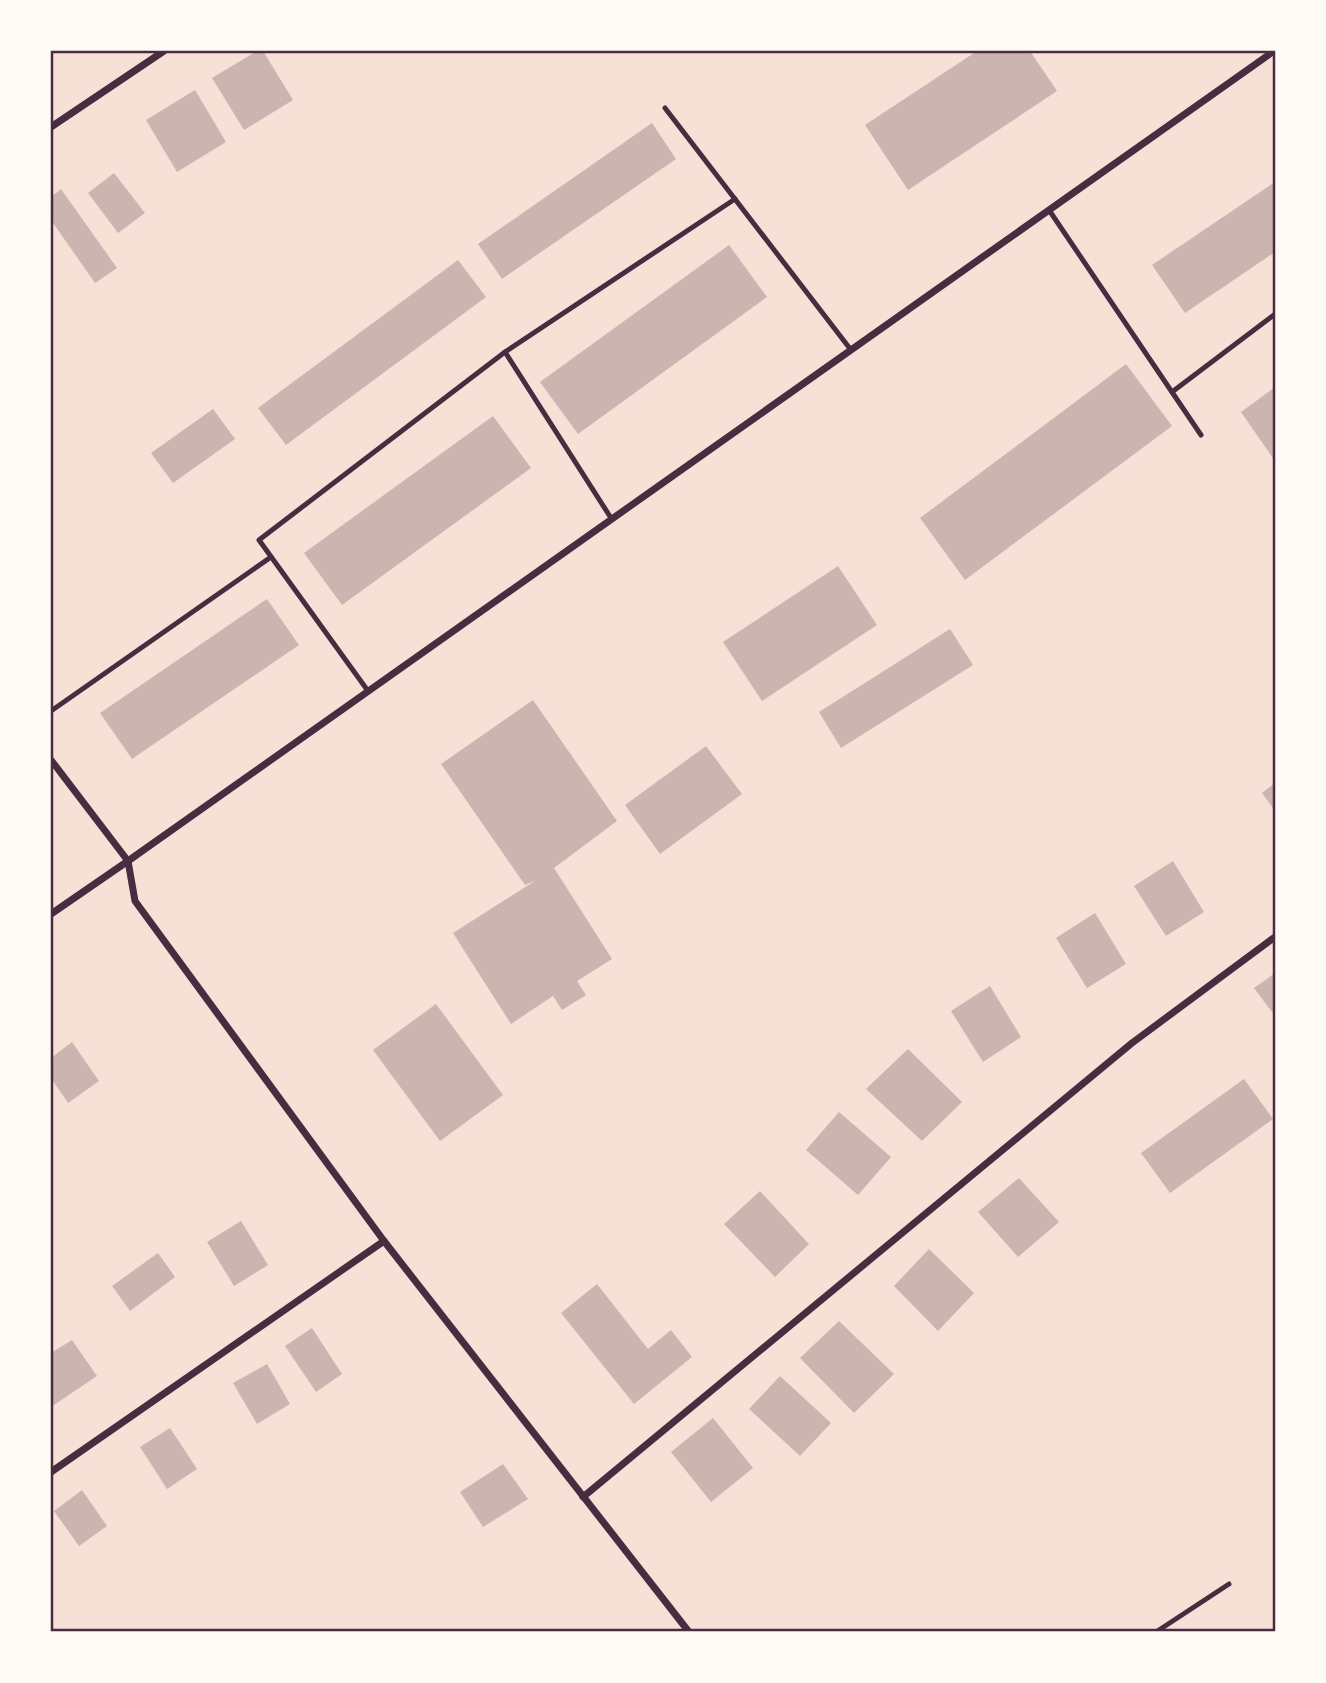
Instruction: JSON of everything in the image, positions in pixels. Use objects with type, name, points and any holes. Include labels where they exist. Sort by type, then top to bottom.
[{"type":"street","points":[[51,127],[164,51]]},
{"type":"street","points":[[51,914],[1274,51]]},
{"type":"street","points":[[51,760],[128,861],[135,901],[384,1241],[688,1632]]},
{"type":"street","points":[[583,1496],[1132,1043],[1275,937]]},
{"type":"street","points":[[51,1472],[384,1241]]},
{"type":"lane","points":[[664,108],[851,350]]},
{"type":"lane","points":[[368,691],[259,540],[505,352],[735,199]]},
{"type":"lane","points":[[1049,210],[1201,435]]},
{"type":"lane","points":[[1172,392],[1275,314]]},
{"type":"lane","points":[[505,352],[611,519]]},
{"type":"lane","points":[[51,711],[271,557]]},
{"type":"lane","points":[[1156,1632],[1229,1584]]},
{"type":"building","points":[[257,51],[263,51],[293,100],[244,130],[212,78]]},
{"type":"building","points":[[977,51],[1030,51],[1057,91],[908,190],[865,125]]},
{"type":"building","points":[[195,90],[226,142],[177,172],[146,120]]},
{"type":"building","points":[[652,123],[676,159],[502,279],[478,244]]},
{"type":"building","points":[[114,173],[145,213],[118,233],[88,193]]},
{"type":"building","points":[[1275,182],[1275,252],[1185,313],[1152,265]]},
{"type":"building","points":[[61,189],[117,268],[95,283],[51,220],[51,197]]},
{"type":"building","points":[[729,245],[767,297],[578,434],[540,382]]},
{"type":"building","points":[[458,260],[486,297],[286,445],[258,408]]},
{"type":"building","points":[[1126,364],[1172,426],[965,580],[920,518]]},
{"type":"building","points":[[1275,387],[1275,461],[1241,412]]},
{"type":"building","points":[[213,409],[235,439],[173,483],[151,453]]},
{"type":"building","points":[[493,416],[531,468],[342,605],[304,553]]},
{"type":"building","points":[[838,566],[877,625],[762,701],[723,642]]},
{"type":"building","points":[[267,599],[299,645],[132,759],[100,713]]},
{"type":"building","points":[[950,629],[973,665],[841,748],[819,712]]},
{"type":"building","points":[[533,700],[617,821],[554,868],[612,959],[577,981],[586,995],[562,1010],[553,996],[511,1024],[453,933],[535,881],[525,885],[441,764]]},
{"type":"building","points":[[706,746],[742,794],[660,854],[625,805]]},
{"type":"building","points":[[1275,783],[1275,811],[1262,793]]},
{"type":"building","points":[[1173,861],[1204,912],[1166,936],[1134,886]]},
{"type":"building","points":[[1095,913],[1126,964],[1087,988],[1056,938]]},
{"type":"building","points":[[1275,973],[1275,1016],[1254,988]]},
{"type":"building","points":[[990,986],[1021,1037],[983,1062],[951,1011]]},
{"type":"building","points":[[436,1004],[503,1095],[440,1141],[373,1050]]},
{"type":"building","points":[[72,1042],[99,1081],[68,1103],[51,1078],[51,1058]]},
{"type":"building","points":[[908,1049],[962,1102],[922,1141],[866,1089]]},
{"type":"building","points":[[1244,1079],[1273,1119],[1170,1193],[1141,1153]]},
{"type":"building","points":[[839,1112],[891,1157],[858,1195],[806,1150]]},
{"type":"building","points":[[1019,1178],[1059,1222],[1018,1257],[978,1212]]},
{"type":"building","points":[[760,1191],[809,1244],[775,1277],[724,1224]]},
{"type":"building","points":[[241,1221],[268,1265],[234,1286],[207,1242]]},
{"type":"building","points":[[929,1249],[974,1293],[938,1331],[894,1286]]},
{"type":"building","points":[[158,1253],[175,1277],[130,1311],[112,1286]]},
{"type":"building","points":[[597,1284],[648,1349],[671,1330],[692,1357],[634,1404],[561,1313]]},
{"type":"building","points":[[839,1321],[894,1374],[854,1413],[800,1358]]},
{"type":"building","points":[[312,1328],[342,1374],[316,1392],[285,1346]]},
{"type":"building","points":[[72,1340],[97,1376],[51,1407],[51,1353]]},
{"type":"building","points":[[267,1364],[290,1404],[257,1424],[233,1383]]},
{"type":"building","points":[[780,1376],[831,1423],[800,1456],[749,1409]]},
{"type":"building","points":[[713,1418],[753,1468],[711,1502],[671,1452]]},
{"type":"building","points":[[170,1428],[197,1469],[167,1489],[140,1447]]},
{"type":"building","points":[[503,1464],[528,1499],[483,1527],[460,1492]]},
{"type":"building","points":[[82,1490],[107,1526],[79,1546],[54,1511]]}]
